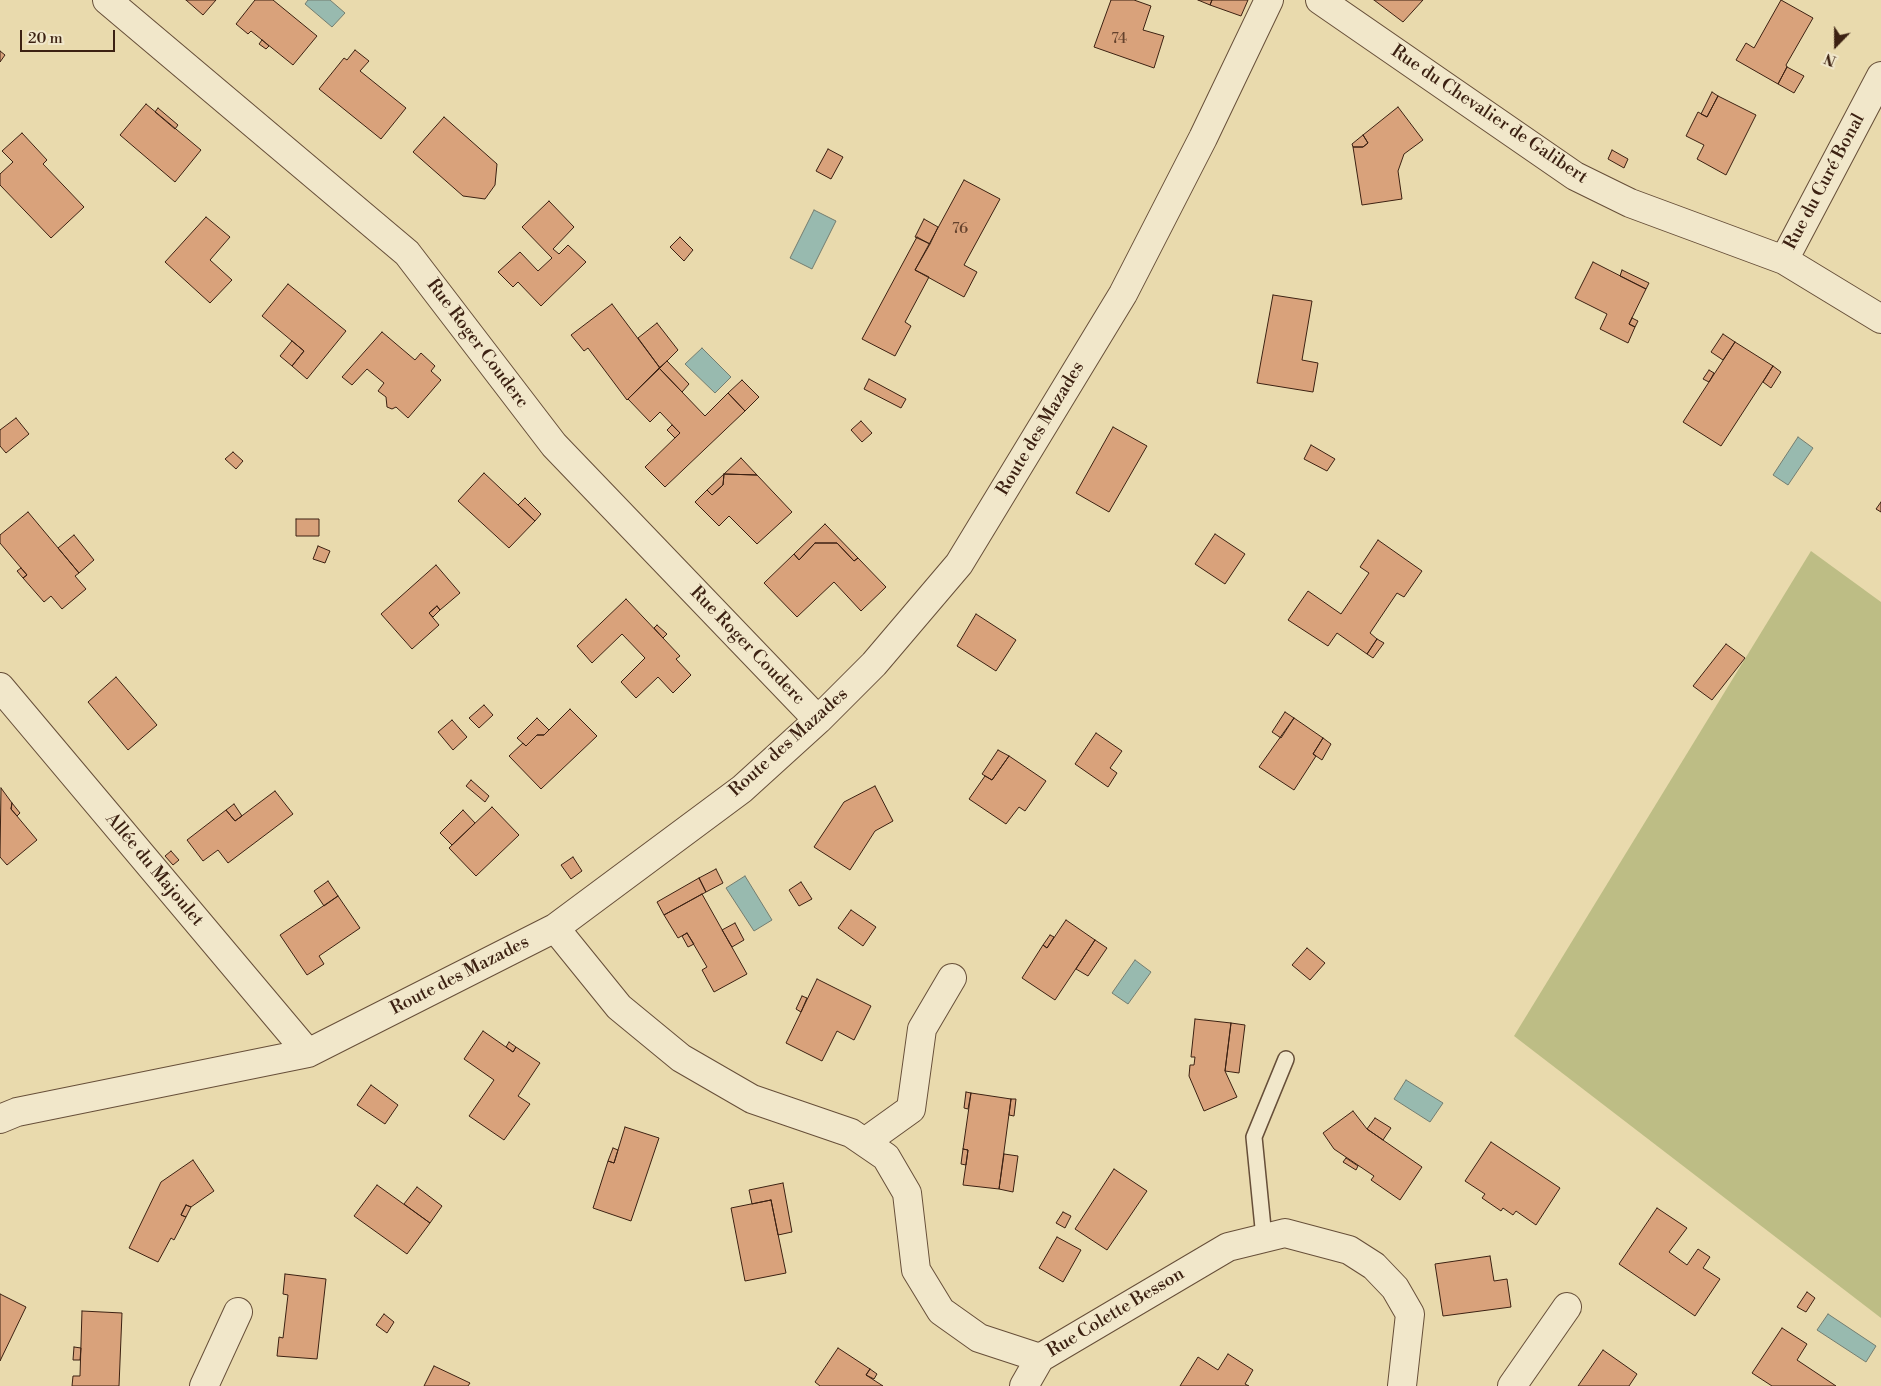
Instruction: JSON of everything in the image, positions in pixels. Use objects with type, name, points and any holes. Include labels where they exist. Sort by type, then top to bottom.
[{"type":"street","name":"Rue Roger Couderc","points":[[107,0],[407,253],[554,445],[818,720]]},
{"type":"street","name":"Route des Mazades","points":[[0,1119],[17,1112],[308,1054],[554,928],[742,789],[818,720],[874,664],[959,564],[1123,294],[1203,138],[1269,0]]},
{"type":"street","name":"Rue du Chevalier de Galibert","points":[[1320,0],[1575,176],[1630,203],[1784,260],[1881,319]]},
{"type":"street","name":"Rue du Curé Bonal","points":[[1784,260],[1881,76]]},
{"type":"street","name":"Allée du Majoulet","points":[[0,687],[308,1054]]},
{"type":"street","name":"Rue Colette Besson","points":[[554,928],[619,1007],[681,1058],[752,1098],[851,1133],[886,1157],[907,1193],[916,1270],[941,1311],[979,1338],[1040,1358],[1228,1247],[1285,1233],[1349,1250],[1374,1266],[1395,1288],[1410,1314],[1402,1386]]},
{"type":"street","points":[[865,1142],[911,1109],[922,1029],[952,978]]},
{"type":"street","points":[[1512,1386],[1567,1307]]},
{"type":"street","points":[[204,1386],[238,1312]]},
{"type":"street","points":[[1024,1386],[1040,1358]]},
{"type":"lane","points":[[1264,1238],[1254,1137],[1286,1060]]},
{"type":"green space","points":[[1811,551],[1881,602],[1881,1318],[1514,1036]]},
{"type":"water","points":[[308,0],[330,0],[345,13],[332,27],[305,4]]},
{"type":"water","points":[[814,210],[836,221],[812,269],[790,258]]},
{"type":"water","points":[[702,348],[731,377],[715,393],[685,364]]},
{"type":"water","points":[[1798,437],[1813,448],[1788,485],[1773,475]]},
{"type":"water","points":[[745,876],[772,920],[754,931],[726,888]]},
{"type":"water","points":[[1135,960],[1151,972],[1128,1004],[1112,993]]},
{"type":"water","points":[[1406,1080],[1443,1103],[1430,1122],[1394,1099]]},
{"type":"water","points":[[1828,1314],[1876,1346],[1866,1362],[1817,1330]]},
{"type":"building","points":[[186,0],[216,0],[203,15]]},
{"type":"building","points":[[255,0],[273,0],[317,36],[293,65],[251,31],[248,34],[236,24]]},
{"type":"building","points":[[1111,0],[1134,0],[1151,6],[1143,30],[1164,36],[1154,68],[1094,47]]},
{"type":"building","points":[[1198,0],[1212,0],[1210,5]]},
{"type":"building","points":[[1212,0],[1248,0],[1241,16],[1210,5]]},
{"type":"building","points":[[1374,0],[1423,0],[1403,22]]},
{"type":"building","points":[[1781,0],[1813,18],[1786,65],[1787,67],[1778,84],[1736,60],[1746,43],[1754,48]]},
{"type":"building","points":[[262,40],[269,46],[266,49],[259,44]]},
{"type":"building","points":[[355,50],[369,61],[360,71],[406,108],[381,139],[319,89],[344,58],[347,60]]},
{"type":"building","points":[[0,51],[5,55],[0,62]]},
{"type":"building","points":[[1787,67],[1804,76],[1794,93],[1778,84]]},
{"type":"building","points":[[1712,92],[1718,96],[1707,117],[1701,114]]},
{"type":"building","points":[[1718,96],[1756,115],[1726,175],[1697,159],[1704,145],[1686,136],[1698,112],[1707,117]]},
{"type":"building","points":[[146,104],[201,150],[175,182],[120,135]]},
{"type":"building","points":[[1398,107],[1423,140],[1404,154],[1398,171],[1402,199],[1362,205],[1353,147],[1363,147],[1368,143],[1363,135]]},
{"type":"building","points":[[158,108],[178,125],[175,129],[155,112]]},
{"type":"building","points":[[444,117],[497,164],[495,185],[485,199],[463,196],[413,152]]},
{"type":"building","points":[[22,133],[47,160],[43,164],[84,207],[51,238],[0,185],[0,174],[13,162],[2,151]]},
{"type":"building","points":[[1363,135],[1368,143],[1363,147],[1353,147],[1352,144]]},
{"type":"building","points":[[828,149],[843,157],[831,179],[816,171]]},
{"type":"building","points":[[1612,150],[1628,159],[1624,168],[1608,159]]},
{"type":"building","points":[[964,180],[1000,199],[964,265],[977,272],[964,297],[915,270]]},
{"type":"building","points":[[549,201],[574,227],[553,249],[559,254],[568,245],[586,262],[541,306],[518,282],[513,287],[498,272],[520,252],[538,271],[552,258],[522,227]]},
{"type":"building","points":[[206,217],[230,237],[210,260],[232,280],[210,303],[165,262]]},
{"type":"building","points":[[924,219],[938,227],[930,244],[915,237]]},
{"type":"building","points":[[680,237],[693,250],[684,261],[670,247]]},
{"type":"building","points":[[917,237],[930,244],[915,270],[929,277],[905,322],[911,326],[895,356],[862,339]]},
{"type":"building","points":[[1593,262],[1646,289],[1629,324],[1635,327],[1628,343],[1600,329],[1607,314],[1575,298]]},
{"type":"building","points":[[1622,270],[1649,283],[1646,289],[1620,276]]},
{"type":"building","points":[[288,284],[346,331],[307,379],[292,366],[304,351],[262,316]]},
{"type":"building","points":[[1273,295],[1312,301],[1302,360],[1318,363],[1313,392],[1257,383]]},
{"type":"building","points":[[612,304],[660,368],[627,400],[588,348],[584,351],[571,335]]},
{"type":"building","points":[[1632,318],[1638,321],[1635,327],[1629,324]]},
{"type":"building","points":[[657,323],[678,350],[660,368],[638,338]]},
{"type":"building","points":[[382,332],[415,360],[421,353],[435,366],[431,371],[441,380],[408,418],[396,407],[392,409],[387,407],[386,397],[378,391],[384,383],[367,369],[352,385],[342,377]]},
{"type":"building","points":[[1723,334],[1735,342],[1723,360],[1711,352]]},
{"type":"building","points":[[292,341],[304,351],[292,366],[280,356]]},
{"type":"building","points":[[1735,342],[1773,366],[1721,446],[1683,422]]},
{"type":"building","points":[[667,361],[689,384],[682,392],[659,368]]},
{"type":"building","points":[[1773,366],[1781,372],[1771,388],[1763,382]]},
{"type":"building","points":[[659,368],[705,416],[728,393],[745,411],[665,487],[645,467],[680,433],[660,412],[650,422],[628,399]]},
{"type":"building","points":[[1709,370],[1714,373],[1709,382],[1703,379]]},
{"type":"building","points":[[869,379],[906,399],[901,408],[864,389]]},
{"type":"building","points":[[742,380],[759,397],[745,411],[728,393]]},
{"type":"building","points":[[16,418],[29,434],[6,453],[0,446],[0,430]]},
{"type":"building","points":[[861,421],[872,433],[862,442],[851,430]]},
{"type":"building","points":[[672,425],[680,433],[675,438],[667,430]]},
{"type":"building","points":[[1113,427],[1147,446],[1109,512],[1076,493]]},
{"type":"building","points":[[1311,445],[1335,459],[1327,471],[1304,459]]},
{"type":"building","points":[[233,452],[243,461],[236,469],[225,459]]},
{"type":"building","points":[[741,458],[757,475],[724,474]]},
{"type":"building","points":[[484,473],[535,521],[509,548],[458,501]]},
{"type":"building","points":[[724,474],[723,485],[712,495],[707,490]]},
{"type":"building","points":[[724,474],[757,475],[792,512],[757,544],[729,516],[719,526],[695,502],[707,490],[712,495],[723,485]]},
{"type":"building","points":[[525,498],[541,514],[535,521],[518,505]]},
{"type":"building","points":[[1881,502],[1881,512],[1876,509]]},
{"type":"building","points":[[28,512],[79,573],[75,576],[86,589],[62,609],[51,596],[44,602],[23,578],[27,575],[0,543],[0,535]]},
{"type":"building","points":[[296,519],[319,519],[319,536],[296,536]]},
{"type":"building","points":[[825,524],[858,558],[854,561],[837,543],[815,543],[799,560],[794,554]]},
{"type":"building","points":[[1215,534],[1245,554],[1225,584],[1195,564]]},
{"type":"building","points":[[74,535],[94,560],[79,573],[58,548]]},
{"type":"building","points":[[1378,540],[1422,571],[1404,597],[1397,593],[1370,633],[1377,639],[1367,654],[1337,633],[1328,646],[1288,620],[1308,591],[1341,614],[1369,573],[1360,567]]},
{"type":"building","points":[[815,543],[837,543],[854,561],[858,558],[886,587],[861,611],[834,582],[797,617],[764,583],[794,554],[799,560]]},
{"type":"building","points":[[318,546],[330,551],[325,563],[313,559]]},
{"type":"building","points":[[436,565],[460,593],[440,610],[437,606],[429,613],[439,625],[412,649],[381,614]]},
{"type":"building","points":[[21,568],[27,575],[23,578],[17,571]]},
{"type":"building","points":[[626,599],[680,656],[676,659],[691,675],[673,693],[658,677],[636,698],[621,682],[645,658],[622,634],[592,663],[577,646]]},
{"type":"building","points":[[437,606],[440,610],[433,617],[429,613]]},
{"type":"building","points":[[976,614],[1016,640],[996,671],[957,646]]},
{"type":"building","points":[[657,625],[667,634],[663,638],[654,628]]},
{"type":"building","points":[[1377,639],[1384,643],[1373,658],[1367,654]]},
{"type":"building","points":[[1726,644],[1745,658],[1712,700],[1693,686]]},
{"type":"building","points":[[116,677],[157,725],[128,750],[88,702]]},
{"type":"building","points":[[484,705],[493,715],[479,728],[469,718]]},
{"type":"building","points":[[570,709],[597,736],[541,789],[509,756],[523,743],[526,746],[537,735],[544,735]]},
{"type":"building","points":[[1285,712],[1294,718],[1281,738],[1272,732]]},
{"type":"building","points":[[537,718],[549,730],[544,735],[537,735],[526,746],[517,738]]},
{"type":"building","points":[[1294,718],[1323,738],[1313,754],[1316,756],[1294,790],[1259,767]]},
{"type":"building","points":[[452,720],[467,737],[453,750],[438,732]]},
{"type":"building","points":[[1096,733],[1122,751],[1110,768],[1117,773],[1108,787],[1075,764]]},
{"type":"building","points":[[1323,738],[1331,744],[1322,760],[1313,754]]},
{"type":"building","points":[[998,750],[1009,756],[992,780],[982,774]]},
{"type":"building","points":[[1009,756],[1046,781],[1025,811],[1019,807],[1006,824],[969,799],[985,776],[992,780]]},
{"type":"building","points":[[471,780],[489,796],[485,802],[466,786]]},
{"type":"building","points":[[875,786],[893,821],[875,831],[850,870],[814,847],[844,802]]},
{"type":"building","points":[[1,788],[12,803],[11,809],[37,840],[7,865],[0,857]]},
{"type":"building","points":[[275,791],[293,814],[228,863],[218,850],[203,861],[187,840],[226,810],[235,821]]},
{"type":"building","points":[[12,803],[20,813],[17,816],[11,809]]},
{"type":"building","points":[[234,804],[242,816],[235,821],[226,810]]},
{"type":"building","points":[[492,807],[519,835],[476,876],[449,848]]},
{"type":"building","points":[[463,810],[475,823],[452,845],[440,833]]},
{"type":"building","points":[[171,851],[179,860],[173,865],[165,856]]},
{"type":"building","points":[[573,857],[582,871],[571,879],[561,865]]},
{"type":"building","points":[[716,869],[723,883],[706,892],[699,878]]},
{"type":"building","points":[[699,878],[706,892],[664,915],[657,902]]},
{"type":"building","points":[[328,881],[338,896],[324,906],[314,891]]},
{"type":"building","points":[[801,882],[812,899],[799,906],[789,890]]},
{"type":"building","points":[[702,894],[747,974],[714,992],[702,970],[707,967],[687,933],[678,938],[664,915]]},
{"type":"building","points":[[338,896],[360,928],[319,956],[324,964],[307,975],[280,935]]},
{"type":"building","points":[[851,910],[876,927],[863,946],[838,928]]},
{"type":"building","points":[[1066,920],[1095,940],[1055,1000],[1022,978],[1043,945],[1047,948]]},
{"type":"building","points":[[735,923],[744,940],[732,947],[722,930]]},
{"type":"building","points":[[687,933],[694,944],[688,947],[682,936]]},
{"type":"building","points":[[1050,935],[1054,937],[1047,948],[1043,945]]},
{"type":"building","points":[[1095,940],[1107,948],[1088,976],[1076,969]]},
{"type":"building","points":[[1307,948],[1325,963],[1310,980],[1292,965]]},
{"type":"building","points":[[817,979],[871,1006],[854,1040],[837,1031],[822,1061],[786,1043]]},
{"type":"building","points":[[802,996],[807,998],[801,1012],[796,1009]]},
{"type":"building","points":[[1195,1019],[1231,1023],[1225,1071],[1237,1097],[1204,1111],[1189,1076],[1190,1065],[1194,1065],[1195,1057],[1191,1057]]},
{"type":"building","points":[[1231,1023],[1245,1025],[1239,1073],[1225,1071]]},
{"type":"building","points":[[483,1031],[513,1052],[516,1047],[540,1063],[518,1096],[530,1104],[504,1140],[469,1116],[494,1080],[464,1059]]},
{"type":"building","points":[[509,1042],[516,1047],[513,1052],[506,1047]]},
{"type":"building","points":[[371,1085],[398,1105],[385,1124],[357,1105]]},
{"type":"building","points":[[966,1092],[971,1093],[968,1109],[964,1108]]},
{"type":"building","points":[[971,1093],[1011,1099],[999,1189],[963,1185],[968,1150],[963,1149]]},
{"type":"building","points":[[1011,1099],[1016,1099],[1014,1116],[1009,1115]]},
{"type":"building","points":[[1353,1111],[1367,1129],[1422,1167],[1400,1200],[1371,1180],[1374,1176],[1334,1149],[1323,1133]]},
{"type":"building","points":[[1375,1118],[1391,1128],[1383,1140],[1367,1129]]},
{"type":"building","points":[[625,1127],[659,1138],[631,1221],[593,1208],[608,1161],[614,1163]]},
{"type":"building","points":[[1491,1142],[1560,1188],[1536,1225],[1516,1211],[1513,1215],[1503,1208],[1501,1211],[1482,1198],[1485,1194],[1465,1181]]},
{"type":"building","points":[[613,1148],[618,1150],[614,1163],[608,1161]]},
{"type":"building","points":[[963,1149],[968,1150],[966,1165],[961,1164]]},
{"type":"building","points":[[1004,1154],[1018,1156],[1013,1192],[999,1189]]},
{"type":"building","points":[[1346,1158],[1358,1166],[1356,1170],[1343,1162]]},
{"type":"building","points":[[193,1160],[214,1191],[191,1207],[186,1205],[181,1215],[186,1217],[174,1240],[171,1238],[158,1262],[129,1248],[161,1182]]},
{"type":"building","points":[[1114,1169],[1147,1191],[1107,1250],[1075,1229]]},
{"type":"building","points":[[783,1183],[792,1232],[778,1235],[771,1200],[752,1204],[749,1190]]},
{"type":"building","points":[[377,1185],[430,1223],[407,1254],[354,1216]]},
{"type":"building","points":[[417,1187],[442,1206],[430,1223],[404,1204]]},
{"type":"building","points":[[771,1200],[786,1273],[745,1281],[731,1208]]},
{"type":"building","points":[[186,1205],[191,1207],[186,1217],[181,1215]]},
{"type":"building","points":[[1657,1208],[1687,1228],[1669,1252],[1687,1265],[1698,1249],[1710,1257],[1703,1268],[1720,1279],[1695,1316],[1619,1264]]},
{"type":"building","points":[[1063,1212],[1071,1216],[1065,1228],[1056,1223]]},
{"type":"building","points":[[1057,1237],[1081,1250],[1063,1282],[1039,1268]]},
{"type":"building","points":[[1490,1256],[1494,1281],[1507,1279],[1511,1307],[1443,1316],[1435,1264]]},
{"type":"building","points":[[285,1274],[326,1279],[317,1359],[277,1356],[279,1337],[283,1338],[288,1295],[283,1294]]},
{"type":"building","points":[[1807,1292],[1815,1298],[1806,1312],[1797,1307]]},
{"type":"building","points":[[0,1294],[26,1307],[0,1361]]},
{"type":"building","points":[[82,1311],[122,1313],[119,1386],[72,1386],[73,1376],[80,1376]]},
{"type":"building","points":[[384,1314],[394,1322],[387,1333],[376,1325]]},
{"type":"building","points":[[1782,1328],[1807,1344],[1797,1360],[1836,1386],[1772,1386],[1752,1373]]},
{"type":"building","points":[[74,1347],[81,1348],[80,1360],[73,1360]]},
{"type":"building","points":[[838,1348],[870,1369],[866,1375],[883,1386],[820,1386],[815,1382]]},
{"type":"building","points":[[1603,1350],[1637,1374],[1629,1386],[1578,1386]]},
{"type":"building","points":[[1228,1354],[1253,1370],[1245,1384],[1249,1386],[1180,1386],[1198,1357],[1218,1370]]},
{"type":"building","points":[[434,1366],[470,1383],[468,1386],[424,1386]]},
{"type":"building","points":[[870,1369],[877,1374],[874,1379],[866,1375]]}]
